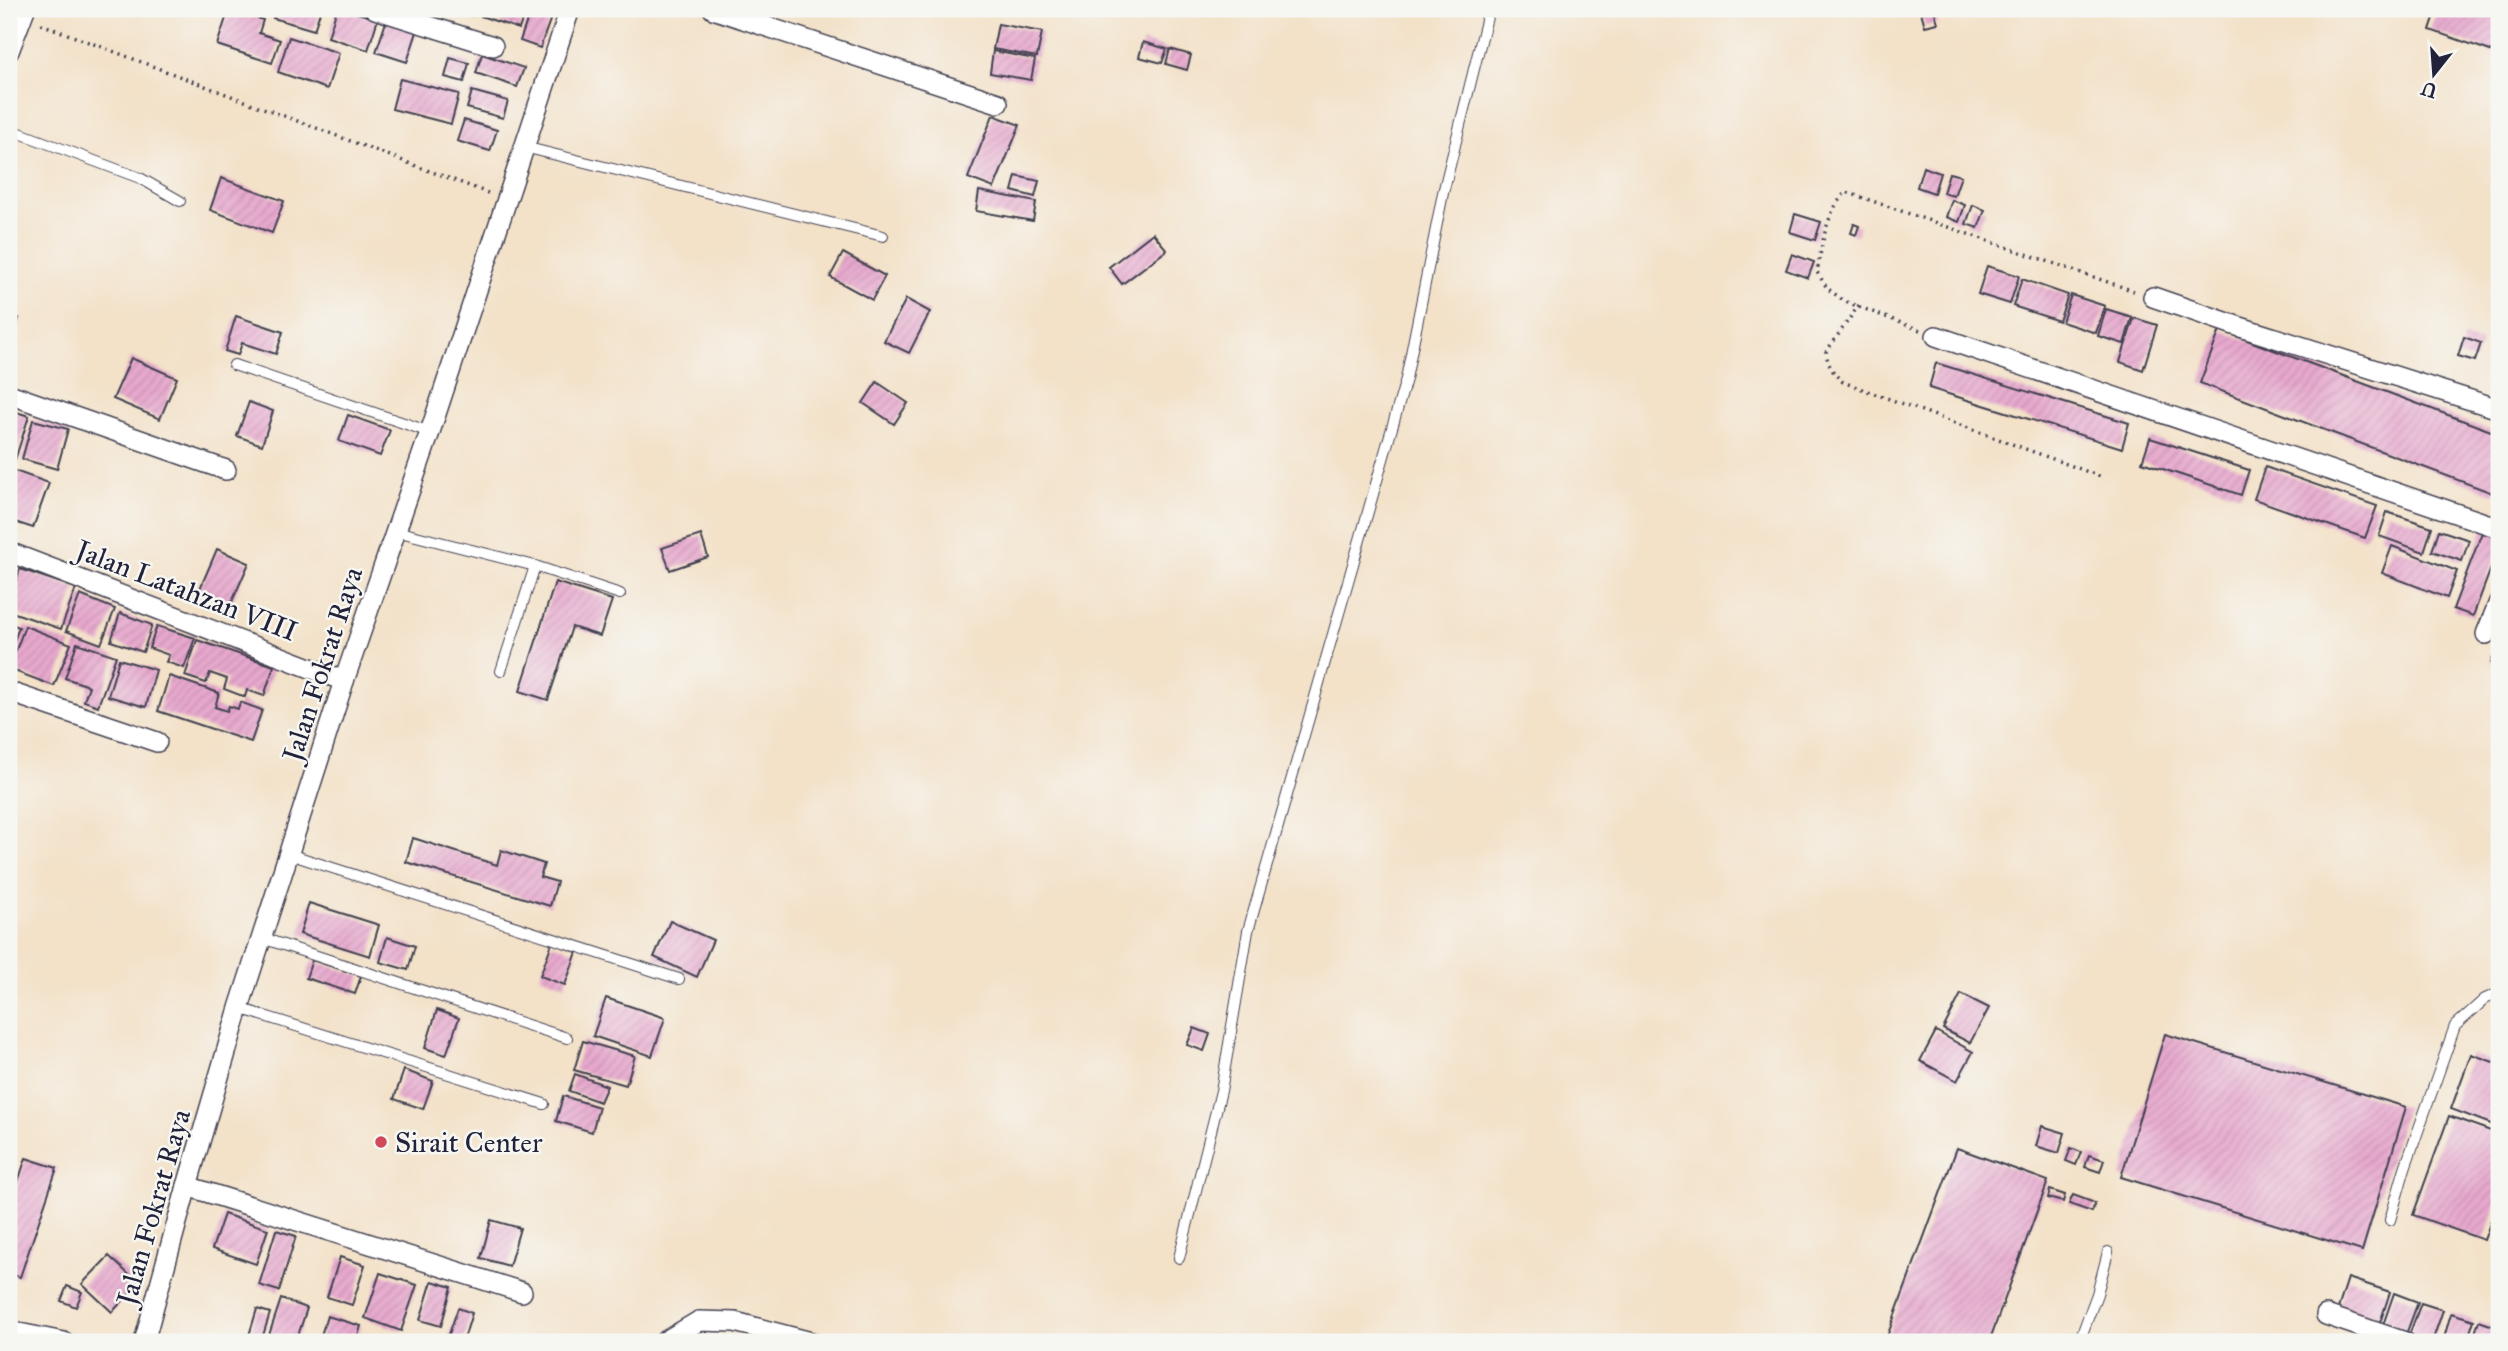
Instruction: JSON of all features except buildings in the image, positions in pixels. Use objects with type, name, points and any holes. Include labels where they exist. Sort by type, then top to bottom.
[{"type":"street","points":[[375,9],[493,46]]},
{"type":"street","name":"Jalan Fokrat Raya","points":[[144,1342],[239,1009],[344,681],[430,432],[570,9]]},
{"type":"street","points":[[713,9],[998,103]]},
{"type":"street","points":[[9,51],[23,13]]},
{"type":"street","points":[[2153,297],[2499,409]]},
{"type":"street","points":[[1936,336],[2499,528]]},
{"type":"street","points":[[9,394],[226,470]]},
{"type":"street","name":"Jalan Latahzan VIII","points":[[9,552],[344,681]]},
{"type":"street","points":[[2486,634],[2499,602]]},
{"type":"street","points":[[9,692],[157,742]]},
{"type":"street","points":[[187,1186],[522,1292]]},
{"type":"street","points":[[2326,1315],[2405,1342]]},
{"type":"street","points":[[664,1342],[699,1321],[736,1322],[811,1342]]},
{"type":"street","points":[[9,1331],[64,1342]]},
{"type":"lane","points":[[1179,1258],[1220,1091],[1248,932],[1406,379],[1443,193],[1489,9]]},
{"type":"lane","points":[[9,129],[140,178],[180,201]]},
{"type":"lane","points":[[524,146],[883,236]]},
{"type":"lane","points":[[234,365],[430,432]]},
{"type":"lane","points":[[396,531],[535,566],[620,594]]},
{"type":"lane","points":[[501,671],[535,566]]},
{"type":"lane","points":[[289,855],[679,979]]},
{"type":"lane","points":[[262,938],[567,1038]]},
{"type":"lane","points":[[2390,1220],[2405,1168],[2455,1026],[2485,999],[2499,993]]},
{"type":"lane","points":[[239,1009],[544,1104]]},
{"type":"lane","points":[[2079,1342],[2097,1294],[2108,1252]]},
{"type":"path","points":[[23,13],[507,200]]},
{"type":"path","points":[[1936,336],[1844,301],[1827,288],[1817,272],[1824,237],[1836,201],[1846,192],[2153,297]]},
{"type":"path","points":[[1859,305],[1826,352],[1827,363],[1843,382],[2102,477]]},
{"type":"place","name":"Sirait Center","points":[[381,1142]]}]
